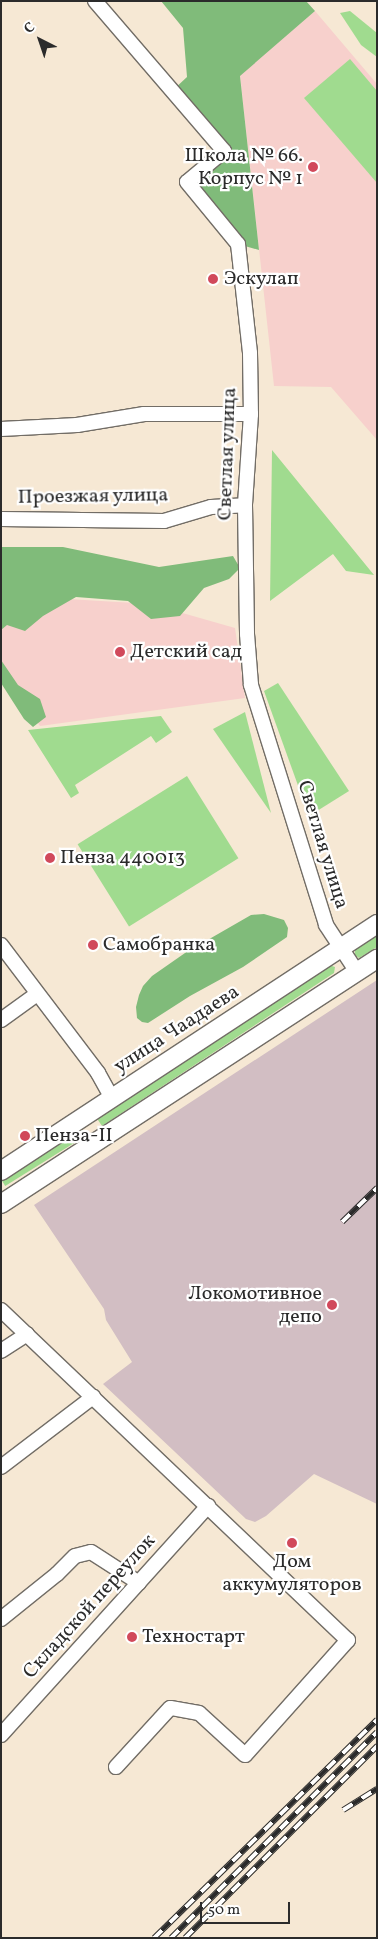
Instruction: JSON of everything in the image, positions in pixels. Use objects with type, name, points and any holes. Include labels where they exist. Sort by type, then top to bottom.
[{"type":"main road","name":"улица Чаадаева","points":[[1,1171],[377,924]]},
{"type":"main road","points":[[1,1204],[377,959]]},
{"type":"street","name":"Светлая улица","points":[[94,1],[224,151],[187,182],[238,244],[250,353],[251,414],[245,505],[247,634],[251,685],[326,926],[357,972]]},
{"type":"street","points":[[1,429],[77,425],[144,414],[251,414]]},
{"type":"street","name":"Проезжая улица","points":[[1,519],[164,521],[211,507],[245,505]]},
{"type":"street","points":[[1,945],[36,994],[98,1073],[112,1098]]},
{"type":"street","points":[[1,1020],[36,994]]},
{"type":"street","points":[[1,1310],[348,1640],[245,1755],[199,1713],[170,1708],[116,1767]]},
{"type":"street","points":[[1,1352],[27,1334]]},
{"type":"street","points":[[1,1467],[93,1397]]},
{"type":"street","name":"Складской переулок","points":[[1,1735],[208,1506]]},
{"type":"street","points":[[1,1620],[57,1574],[75,1556],[91,1552],[139,1583]]},
{"type":"shaded area","name":"Школа № 66. Корпус № 1","points":[[315,11],[377,84],[377,440],[331,387],[274,386],[240,75]]},
{"type":"shaded area","name":"Детский сад","points":[[68,599],[151,604],[235,628],[245,698],[40,726],[2,678],[1,617]]},
{"type":"shaded area","points":[[377,980],[377,1504],[314,1474],[266,1516],[255,1522],[246,1519],[103,1384],[132,1362],[106,1320],[104,1309],[34,1205]]},
{"type":"green space","points":[[161,1],[306,1],[315,11],[240,76],[259,250],[238,244],[187,182],[224,151],[172,91],[187,77],[183,28]]},
{"type":"green space","points":[[350,11],[377,33],[377,57],[361,45],[340,13]]},
{"type":"green space","points":[[350,59],[377,91],[377,183],[304,98]]},
{"type":"green space","points":[[272,450],[374,575],[346,571],[333,554],[270,601]]},
{"type":"green space","points":[[1,547],[63,547],[159,567],[233,556],[240,568],[229,579],[204,588],[180,616],[151,619],[128,601],[76,597],[43,616],[25,631],[7,625],[1,630]]},
{"type":"green space","points":[[1,660],[18,685],[40,699],[46,717],[33,727],[24,719],[1,683]]},
{"type":"green space","points":[[278,683],[349,791],[309,816],[264,691]]},
{"type":"green space","points":[[245,712],[271,813],[213,729]]},
{"type":"green space","points":[[161,716],[172,732],[156,743],[151,736],[75,785],[79,793],[71,798],[28,730]]},
{"type":"green space","points":[[187,776],[238,858],[129,927],[78,844]]},
{"type":"green space","points":[[264,914],[284,920],[288,928],[287,937],[243,967],[190,996],[148,1023],[142,1022],[137,1018],[136,1007],[139,995],[143,986],[152,976],[185,953],[251,915]]},
{"type":"green space","points":[[377,934],[377,947],[359,958],[355,955],[355,949]]},
{"type":"green space","points":[[329,965],[335,967],[334,973],[102,1126],[96,1117]]},
{"type":"green space","points":[[81,1128],[86,1136],[5,1186],[1,1178]]},
{"type":"railway","points":[[342,1222],[377,1188]]},
{"type":"railway","points":[[154,1938],[377,1720]]},
{"type":"railway","points":[[171,1938],[377,1732]]},
{"type":"railway","points":[[185,1938],[377,1746]]},
{"type":"railway","points":[[343,1810],[377,1789]]},
{"type":"place","name":"Школа № 66. Корпус № 1","points":[[313,167]]},
{"type":"place","name":"Эскулап","points":[[213,279]]},
{"type":"place","name":"Детский сад","points":[[120,652]]},
{"type":"place","name":"Пенза 440013","points":[[50,858]]},
{"type":"place","name":"Самобранка","points":[[93,945]]},
{"type":"place","name":"Пенза-II","points":[[25,1136]]},
{"type":"place","name":"Локомотивное депо","points":[[332,1305]]},
{"type":"place","name":"Дом аккумуляторов","points":[[292,1543]]},
{"type":"place","name":"Техностарт","points":[[132,1637]]}]
